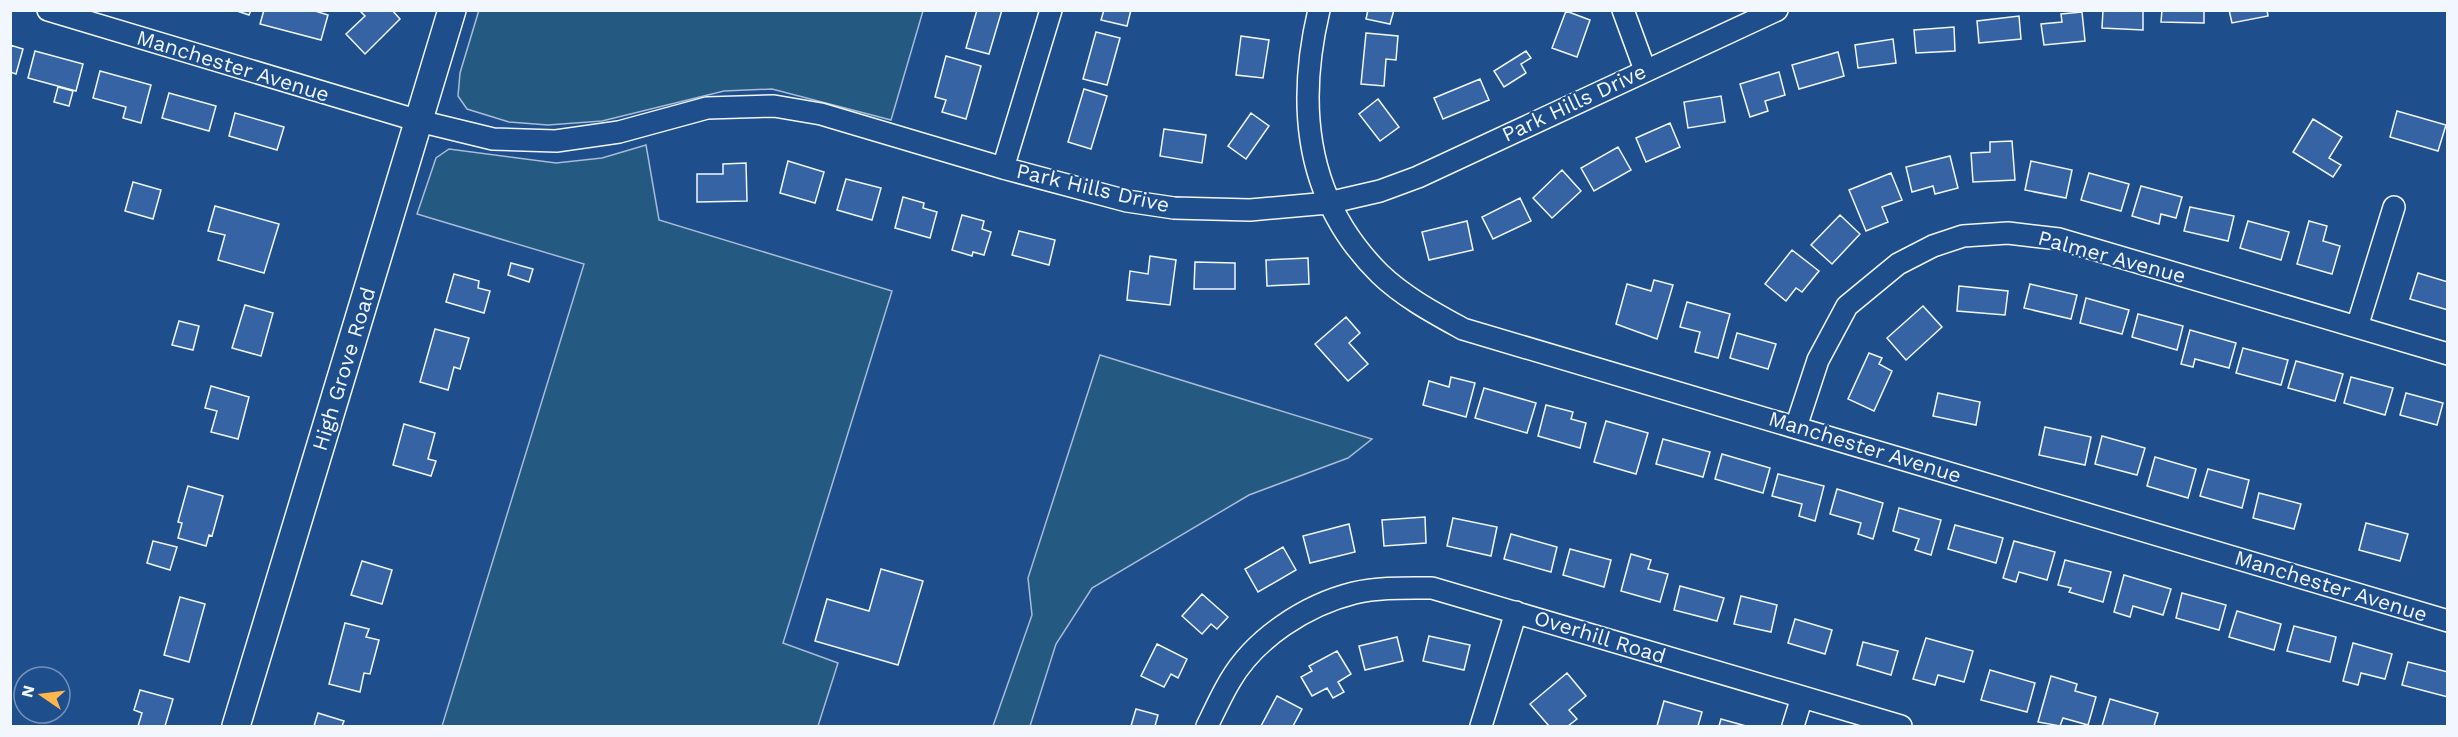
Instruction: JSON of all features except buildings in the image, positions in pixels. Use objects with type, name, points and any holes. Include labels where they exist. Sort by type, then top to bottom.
[{"type":"main road","name":"High Grove Road","points":[[236,726],[452,10]]},
{"type":"street","name":"Manchester Avenue","points":[[48,10],[419,121]]},
{"type":"street","points":[[1003,168],[1050,10]]},
{"type":"street","name":"Manchester Avenue","points":[[1319,10],[1308,88],[1308,124],[1314,160],[1328,203],[1351,241],[1380,274],[1415,302],[1464,329],[2448,621]]},
{"type":"street","points":[[1623,10],[1645,70]]},
{"type":"street","name":"Park Hills Drive","points":[[419,121],[493,139],[556,141],[619,132],[707,108],[774,106],[821,114],[1003,168],[1127,201],[1174,208],[1250,210],[1328,203],[1380,191],[1418,177],[1777,10]]},
{"type":"street","points":[[2357,327],[2394,207]]},
{"type":"street","name":"Palmer Avenue","points":[[1796,427],[1818,360],[1847,306],[1898,264],[1933,246],[1963,236],[2008,233],[2059,239],[2448,354]]},
{"type":"street","name":"Overhill Road","points":[[1207,726],[1230,680],[1259,646],[1298,618],[1323,604],[1387,588],[1431,588],[1901,726]]},
{"type":"street","points":[[1481,726],[1516,612]]},
{"type":"street","points":[[1793,726],[1802,697]]},
{"type":"shaded area","points":[[479,10],[923,11],[891,120],[772,89],[724,91],[602,121],[548,125],[509,122],[467,109],[458,96],[460,73]]},
{"type":"shaded area","points":[[646,145],[659,220],[892,291],[783,643],[838,663],[818,726],[442,726],[584,264],[417,214],[436,158],[449,149],[556,163],[602,158]]},
{"type":"shaded area","points":[[1100,355],[1372,439],[1348,458],[1249,495],[1092,588],[1056,644],[1030,726],[993,726],[1032,615],[1028,578]]}]
